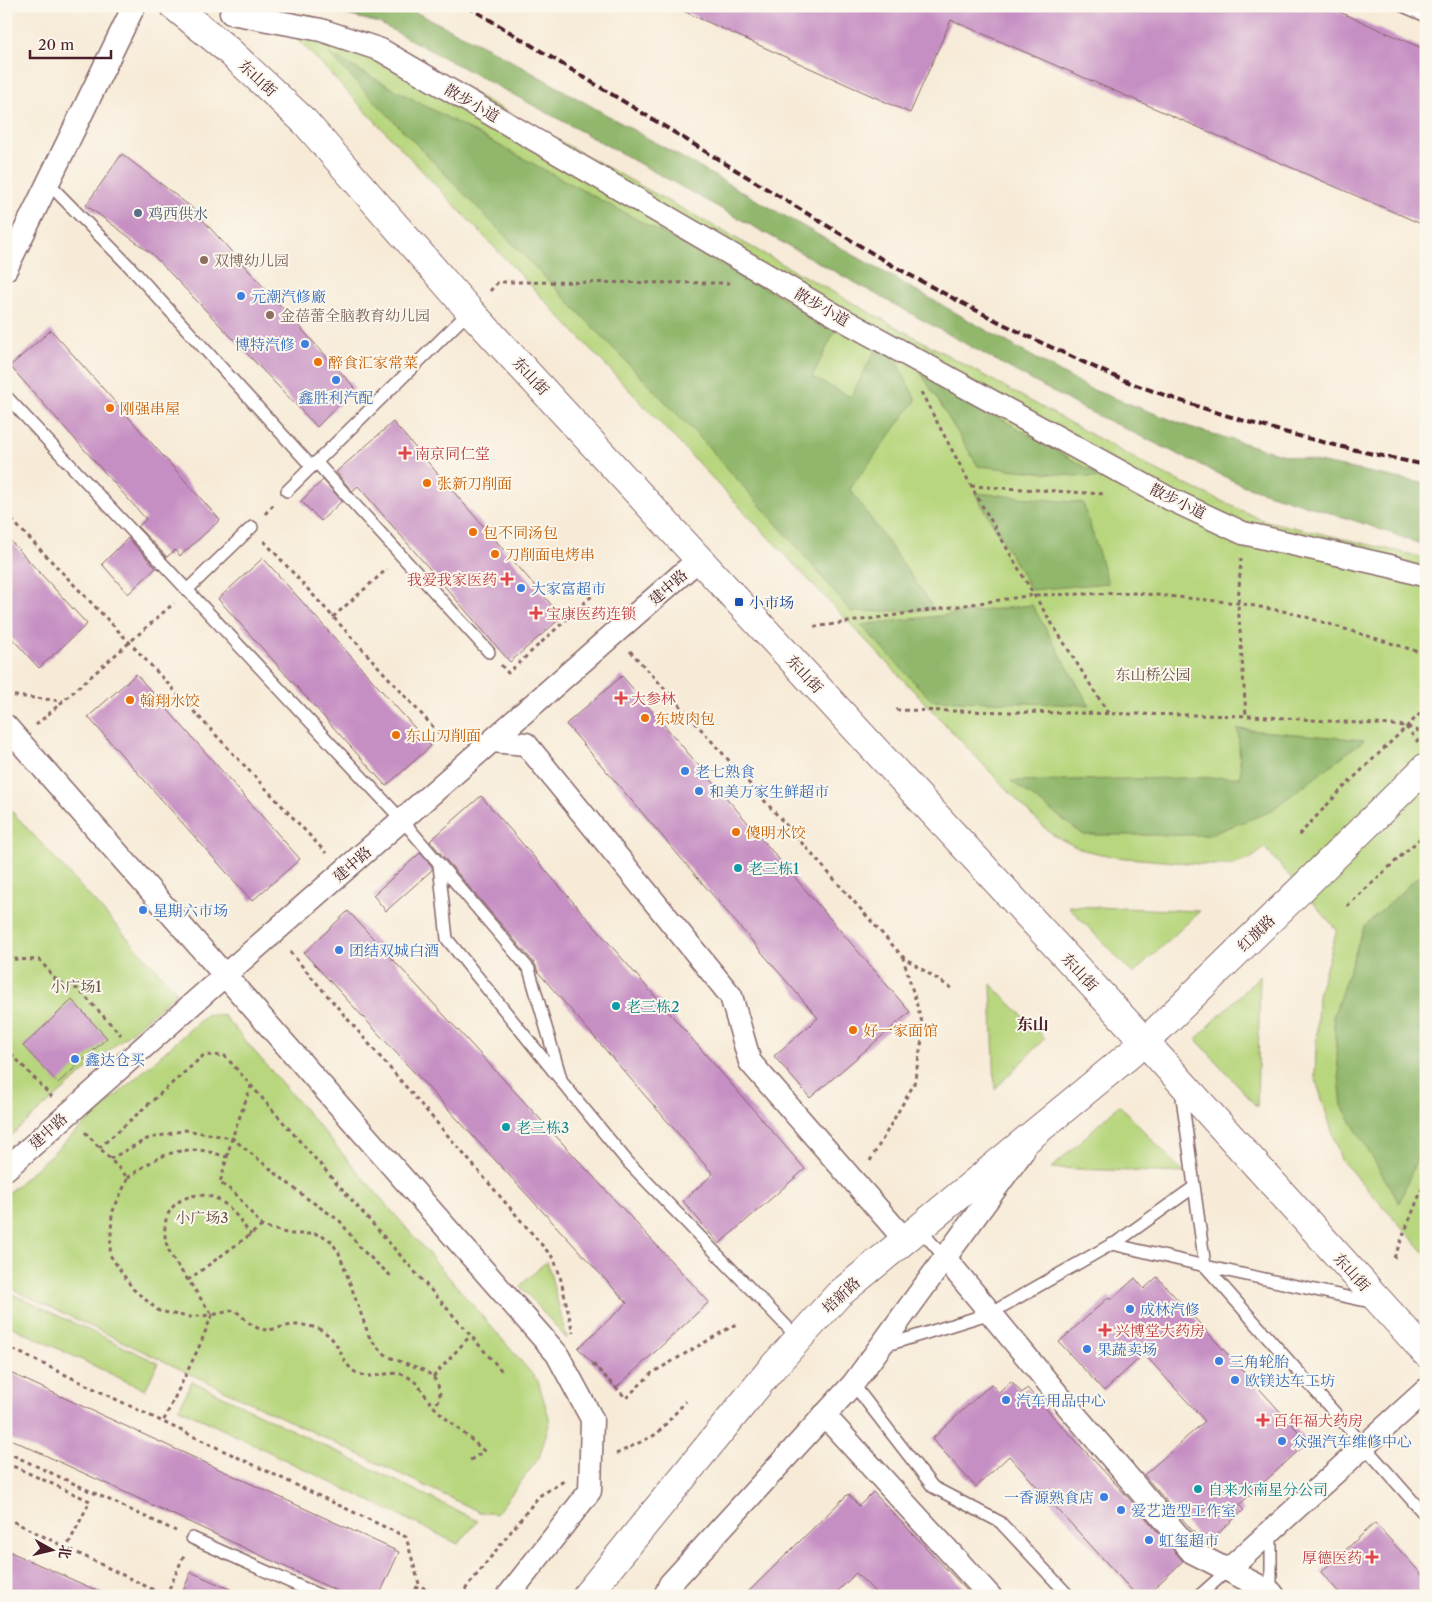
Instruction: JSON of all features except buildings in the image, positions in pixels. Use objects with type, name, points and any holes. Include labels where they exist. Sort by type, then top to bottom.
[{"type":"main road","name":"东山街","points":[[174,6],[228,50],[305,122],[470,311],[1180,1080],[1426,1353]]},
{"type":"main road","name":"红旗路","points":[[1145,1042],[1368,824],[1423,756]]},
{"type":"main road","name":"培新路","points":[[586,1596],[772,1368],[838,1295],[1145,1042]]},
{"type":"street","points":[[6,269],[134,6]]},
{"type":"street","name":"散步小道","points":[[231,13],[321,30],[381,50],[842,319],[1168,498],[1243,533],[1390,566],[1426,576]]},
{"type":"street","name":"建中路","points":[[6,1169],[137,1052],[700,560]]},
{"type":"street","points":[[12,733],[558,1354],[592,1419],[590,1491],[508,1596]]},
{"type":"street","points":[[492,741],[526,744],[731,996],[750,1062],[856,1184],[912,1234]]},
{"type":"street","points":[[665,1596],[670,1584],[853,1384],[1038,1130]]},
{"type":"street","points":[[945,1258],[1192,1552],[1272,1594]]},
{"type":"street","points":[[1228,1570],[1426,1390]]},
{"type":"street","points":[[824,1415],[990,1596]]},
{"type":"lane","points":[[1403,6],[1426,16]]},
{"type":"lane","points":[[48,183],[130,267],[489,652]]},
{"type":"lane","points":[[287,492],[470,311]]},
{"type":"lane","points":[[6,396],[402,820],[529,969],[562,1082]]},
{"type":"lane","points":[[187,590],[252,527]]},
{"type":"lane","points":[[439,865],[447,939],[627,1161],[798,1338]]},
{"type":"lane","points":[[1180,1080],[1205,1266],[1426,1516]]},
{"type":"lane","points":[[880,1347],[991,1313],[1114,1244],[1194,1188]]},
{"type":"lane","points":[[912,1234],[945,1258]]},
{"type":"lane","points":[[1114,1244],[1382,1305]]},
{"type":"lane","points":[[853,1384],[933,1487],[1000,1522],[1069,1596]]},
{"type":"lane","points":[[1271,1531],[1272,1594]]},
{"type":"lane","points":[[192,1538],[321,1596]]},
{"type":"lane","points":[[1199,1596],[1228,1570]]},
{"type":"path","points":[[498,282],[732,283]]},
{"type":"path","points":[[900,351],[970,486],[1034,596],[1108,713]]},
{"type":"path","points":[[970,486],[1109,494]]},
{"type":"path","points":[[6,514],[130,642],[343,872]]},
{"type":"path","points":[[1243,533],[1238,603],[1246,715]]},
{"type":"path","points":[[263,540],[445,740],[492,741]]},
{"type":"path","points":[[333,617],[377,577]]},
{"type":"path","points":[[814,627],[1034,596],[1136,593],[1238,603],[1292,613],[1426,654]]},
{"type":"path","points":[[508,672],[594,594]]},
{"type":"path","points":[[12,733],[63,701],[174,602]]},
{"type":"path","points":[[614,634],[685,711],[903,957],[950,988]]},
{"type":"path","points":[[6,695],[63,701]]},
{"type":"path","points":[[1299,835],[1340,791],[1426,708]]},
{"type":"path","points":[[896,710],[1246,715],[1406,726],[1426,734]]},
{"type":"path","points":[[1406,726],[1423,756]]},
{"type":"path","points":[[1347,906],[1426,834]]},
{"type":"path","points":[[289,952],[554,1259],[560,1276],[574,1338]]},
{"type":"path","points":[[856,1184],[914,1084],[924,1029],[903,957]]},
{"type":"path","points":[[6,959],[40,960],[54,978],[66,986],[78,989],[137,1052]]},
{"type":"path","points":[[6,1048],[128,1178]]},
{"type":"path","points":[[99,1148],[204,1055],[225,1056],[502,1371]]},
{"type":"path","points":[[251,1086],[232,1138],[220,1183],[234,1192],[262,1226],[289,1234],[320,1234],[331,1241],[338,1253],[368,1336],[386,1354],[397,1361],[427,1372],[436,1380],[440,1391],[440,1399],[434,1406]]},
{"type":"path","points":[[110,1159],[147,1139],[185,1130],[232,1138],[305,1197],[340,1221],[362,1249],[392,1277]]},
{"type":"path","points":[[227,1156],[196,1150],[173,1152],[148,1162],[128,1178],[112,1213],[110,1255],[133,1289],[159,1311],[188,1317],[212,1315],[235,1310],[251,1324],[266,1330],[290,1325],[305,1325],[320,1330],[334,1340],[349,1366],[356,1372],[368,1377],[392,1374],[404,1375],[414,1381],[425,1392],[434,1406],[484,1451],[468,1461]]},
{"type":"path","points":[[1394,1258],[1426,1179]]},
{"type":"path","points":[[212,1315],[174,1262],[167,1245],[164,1227],[170,1211],[181,1200],[200,1194],[225,1204],[250,1235]]},
{"type":"path","points":[[188,1280],[262,1226]]},
{"type":"path","points":[[163,1422],[200,1347],[212,1315]]},
{"type":"path","points":[[588,1360],[626,1398],[652,1373],[736,1324]]},
{"type":"path","points":[[433,1377],[470,1336]]},
{"type":"path","points":[[6,1346],[406,1537],[419,1584],[433,1596]]},
{"type":"path","points":[[658,1434],[686,1401]]},
{"type":"path","points":[[6,1452],[192,1538],[166,1596],[6,1518]]},
{"type":"path","points":[[6,1463],[90,1501],[67,1547]]},
{"type":"path","points":[[460,1596],[539,1496]]},
{"type":"path","points":[[411,1596],[419,1584]]},
{"type":"green space","points":[[313,6],[403,6],[494,51],[1088,388],[1195,429],[1284,455],[1426,484],[1426,546],[1362,523],[1242,485],[1082,408],[557,118],[379,23]]},
{"type":"green space","name":"东山桥公园","points":[[289,30],[429,69],[1159,472],[1262,520],[1426,558],[1426,1254],[1341,1160],[1315,1077],[1318,995],[1337,930],[1265,848],[1250,859],[1233,865],[1212,865],[1115,857],[1080,849],[1053,835],[1030,814]]},
{"type":"green space","points":[[329,54],[837,327],[812,377],[851,397],[877,347],[893,355],[916,400],[850,489],[935,610],[851,612],[798,548],[704,442]]},
{"type":"green space","points":[[921,373],[1106,479],[978,466]]},
{"type":"green space","points":[[975,493],[1083,503],[1108,583],[1031,590]]},
{"type":"green space","points":[[1032,605],[1089,705],[931,700],[861,625]]},
{"type":"green space","points":[[1238,729],[1364,740],[1269,812],[1209,835],[1084,835],[1011,781],[1241,777]]},
{"type":"green space","name":"小广场1","points":[[6,805],[177,992],[10,1136],[6,1135]]},
{"type":"green space","points":[[1426,869],[1426,1137],[1399,1203],[1342,1106],[1333,1017],[1364,927]]},
{"type":"green space","points":[[1068,906],[1200,911],[1133,974]]},
{"type":"green space","points":[[1260,975],[1257,1107],[1196,1039]]},
{"type":"green space","points":[[991,984],[1045,1038],[995,1089]]},
{"type":"green space","name":"小广场3","points":[[207,1014],[224,1016],[538,1381],[550,1421],[539,1458],[496,1514],[480,1512],[6,1286],[6,1195]]},
{"type":"green space","points":[[1119,1105],[1184,1173],[1052,1168]]},
{"type":"green space","points":[[547,1261],[567,1339],[520,1286]]},
{"type":"green space","points":[[6,1291],[158,1363],[145,1390],[6,1324]]},
{"type":"green space","points":[[192,1381],[478,1521],[458,1544],[179,1408]]},
{"type":"railway","points":[[467,6],[890,264],[1034,339],[1121,379],[1203,408],[1314,440],[1426,465]]},
{"type":"place","name":"鸡西供水","points":[[138,213]]},
{"type":"place","name":"双博幼儿园","points":[[204,260]]},
{"type":"place","name":"元潮汽修廠","points":[[241,296]]},
{"type":"place","name":"金蓓蕾全脑教育幼儿园","points":[[270,315]]},
{"type":"place","name":"博特汽修","points":[[305,344]]},
{"type":"place","name":"醉食汇家常菜","points":[[318,362]]},
{"type":"place","name":"鑫胜利汽配","points":[[336,380]]},
{"type":"place","name":"刚强串屋","points":[[110,408]]},
{"type":"place","name":"南京同仁堂","points":[[405,453]]},
{"type":"place","name":"张新刀削面","points":[[427,483]]},
{"type":"place","name":"包不同汤包","points":[[473,532]]},
{"type":"place","name":"刀削面电烤串","points":[[495,554]]},
{"type":"place","name":"我爱我家医药","points":[[507,579]]},
{"type":"place","name":"大家富超市","points":[[521,588]]},
{"type":"place","name":"小市场","points":[[739,602]]},
{"type":"place","name":"宝康医药连锁","points":[[536,613]]},
{"type":"place","name":"大参林","points":[[621,698]]},
{"type":"place","name":"翰翔水饺","points":[[130,700]]},
{"type":"place","name":"东坡肉包","points":[[645,718]]},
{"type":"place","name":"东山刀削面","points":[[396,735]]},
{"type":"place","name":"老七熟食","points":[[685,771]]},
{"type":"place","name":"和美万家生鲜超市","points":[[699,791]]},
{"type":"place","name":"傻明水饺","points":[[736,832]]},
{"type":"place","name":"老三栋1","points":[[738,868]]},
{"type":"place","name":"星期六市场","points":[[143,910]]},
{"type":"place","name":"团结双城白酒","points":[[339,950]]},
{"type":"place","name":"老三栋2","points":[[616,1006]]},
{"type":"place","name":"好一家面馆","points":[[853,1030]]},
{"type":"place","name":"鑫达仓买","points":[[75,1059]]},
{"type":"place","name":"老三栋3","points":[[506,1127]]},
{"type":"place","name":"成林汽修","points":[[1130,1309]]},
{"type":"place","name":"兴博堂大药房","points":[[1105,1330]]},
{"type":"place","name":"果蔬卖场","points":[[1087,1349]]},
{"type":"place","name":"三角轮胎","points":[[1219,1361]]},
{"type":"place","name":"欧镁达车工坊","points":[[1235,1380]]},
{"type":"place","name":"汽车用品中心","points":[[1006,1400]]},
{"type":"place","name":"百年福大药房","points":[[1263,1420]]},
{"type":"place","name":"众强汽车维修中心","points":[[1282,1441]]},
{"type":"place","name":"自来水南星分公司","points":[[1198,1489]]},
{"type":"place","name":"一香源熟食店","points":[[1104,1497]]},
{"type":"place","name":"爱艺造型工作室","points":[[1121,1510]]},
{"type":"place","name":"虹玺超市","points":[[1149,1540]]},
{"type":"place","name":"厚德医药","points":[[1372,1557]]},
{"type":"district","name":"东山","points":[[1033,1024]]}]
